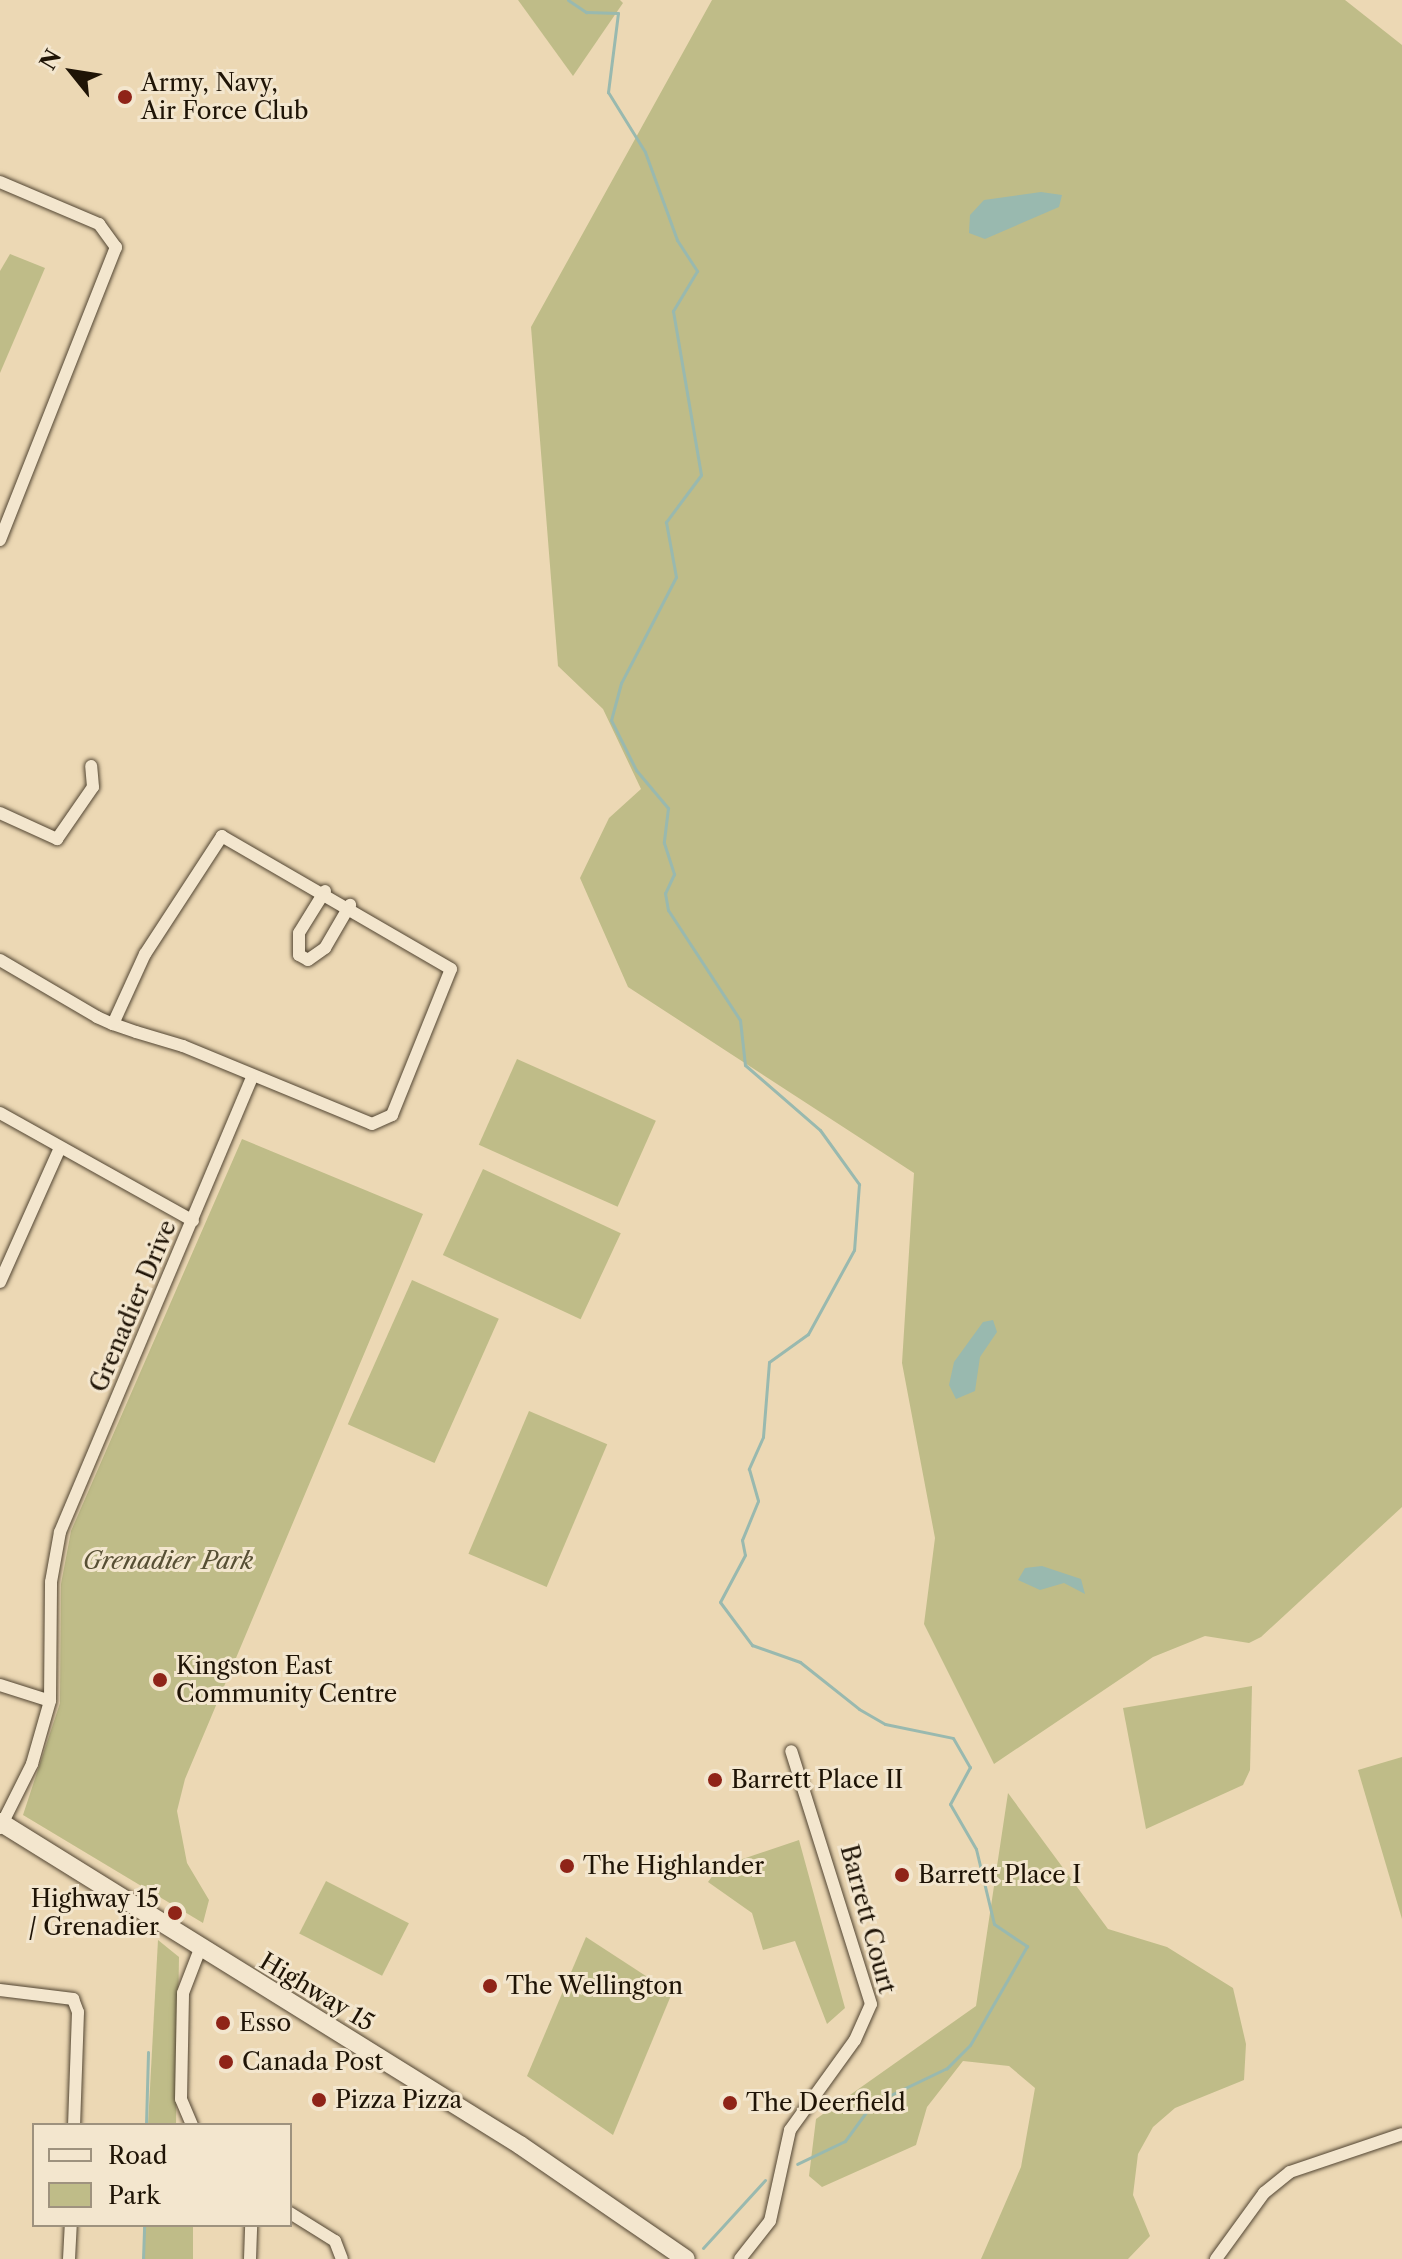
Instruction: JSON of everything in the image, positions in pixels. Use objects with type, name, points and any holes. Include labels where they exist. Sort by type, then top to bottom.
[{"type":"main road","name":"Highway 15","points":[[1,1824],[520,2145],[686,2259]]},
{"type":"street","points":[[0,182],[99,224],[116,247],[0,540]]},
{"type":"street","points":[[0,813],[57,839],[93,787],[91,766]]},
{"type":"street","points":[[0,960],[113,1024],[372,1124],[392,1115],[451,969],[350,905],[222,836],[210,845],[145,954],[113,1024]]},
{"type":"street","points":[[325,891],[299,933],[299,955],[308,960],[325,948],[350,905]]},
{"type":"street","name":"Grenadier Drive","points":[[1,1824],[32,1764],[50,1701],[51,1582],[60,1532],[253,1076]]},
{"type":"street","points":[[0,1113],[193,1221]]},
{"type":"street","points":[[0,1282],[60,1148]]},
{"type":"street","points":[[0,1685],[50,1701]]},
{"type":"street","name":"Barrett Court","points":[[740,2259],[770,2221],[790,2130],[855,2040],[871,2004],[791,1751]]},
{"type":"street","points":[[191,2123],[181,2099],[183,1993],[200,1949]]},
{"type":"street","points":[[0,1990],[73,1999],[78,2012],[74,2123]]},
{"type":"street","points":[[1216,2259],[1264,2193],[1290,2172],[1402,2134]]},
{"type":"street","points":[[292,2214],[335,2241],[342,2259]]},
{"type":"street","points":[[69,2259],[71,2227]]},
{"type":"street","points":[[250,2259],[251,2227]]},
{"type":"green space","points":[[518,0],[620,0],[623,3],[573,76]]},
{"type":"green space","points":[[712,0],[1345,0],[1402,45],[1402,1507],[1261,1637],[1249,1643],[1205,1636],[1153,1657],[994,1764],[924,1624],[935,1538],[902,1363],[914,1173],[628,987],[580,878],[609,818],[641,789],[603,709],[558,666],[531,327]]},
{"type":"green space","points":[[10,254],[45,268],[0,373],[0,271]]},
{"type":"green space","points":[[517,1059],[656,1121],[618,1207],[479,1145]]},
{"type":"green space","name":"Grenadier Park","points":[[242,1139],[423,1214],[185,1779],[177,1811],[187,1863],[209,1900],[203,1923],[23,1815],[60,1703],[61,1584],[71,1531]]},
{"type":"green space","points":[[483,1169],[621,1233],[581,1319],[443,1255]]},
{"type":"green space","points":[[412,1280],[499,1319],[435,1463],[348,1424]]},
{"type":"green space","points":[[529,1411],[607,1444],[547,1587],[468,1554]]},
{"type":"green space","points":[[1252,1686],[1250,1770],[1243,1785],[1146,1829],[1123,1708]]},
{"type":"green space","points":[[1402,1757],[1402,1919],[1358,1770]]},
{"type":"green space","points":[[1008,1793],[1108,1929],[1167,1947],[1233,1988],[1246,2044],[1244,2080],[1175,2108],[1153,2127],[1138,2154],[1133,2195],[1150,2236],[1128,2259],[981,2259],[1021,2167],[1035,2088],[1009,2066],[963,2061],[927,2107],[916,2145],[822,2187],[809,2176],[816,2119],[976,2006]]},
{"type":"green space","points":[[799,1840],[845,2008],[827,2024],[795,1941],[763,1950],[752,1913],[708,1882],[719,1867]]},
{"type":"green space","points":[[326,1881],[409,1923],[382,1976],[299,1934]]},
{"type":"green space","points":[[586,1937],[672,1993],[613,2135],[527,2076]]},
{"type":"green space","points":[[158,1940],[179,1957],[176,2123],[148,2123]]},
{"type":"green space","points":[[143,2227],[193,2227],[193,2259],[143,2259]]},
{"type":"water","points":[[1041,192],[1062,195],[1059,207],[985,239],[969,233],[970,215],[984,200]]},
{"type":"water","points":[[993,1320],[997,1332],[980,1357],[975,1391],[956,1399],[949,1385],[954,1362],[983,1322]]},
{"type":"water","points":[[1042,1566],[1081,1579],[1085,1594],[1064,1583],[1040,1590],[1018,1580],[1025,1568]]},
{"type":"waterway","points":[[568,0],[586,12],[618,13],[608,92],[645,152],[677,240],[697,271],[673,311],[701,475],[666,522],[676,577],[621,683],[611,720],[636,770],[668,808],[664,843],[674,874],[665,893],[668,910],[740,1020],[745,1065],[820,1130],[859,1184],[854,1250],[808,1334],[769,1362],[763,1437],[749,1469],[758,1501],[742,1540],[745,1555],[720,1602],[752,1645],[800,1662],[859,1709],[885,1724],[953,1738],[970,1767],[950,1804],[976,1849],[994,1924],[1027,1946],[970,2045],[947,2068],[872,2104],[845,2141],[797,2164]]},
{"type":"waterway","points":[[146,2123],[148,2052]]},
{"type":"waterway","points":[[703,2248],[765,2180]]},
{"type":"waterway","points":[[143,2259],[144,2227]]},
{"type":"place","name":"Army, Navy, Air Force Club","points":[[125,97]]},
{"type":"place","name":"Kingston East Community Centre","points":[[160,1680]]},
{"type":"place","name":"Barrett Place II","points":[[715,1780]]},
{"type":"place","name":"The Highlander","points":[[567,1866]]},
{"type":"place","name":"Barrett Place I","points":[[902,1875]]},
{"type":"place","name":"Highway 15 / Grenadier","points":[[175,1913]]},
{"type":"place","name":"The Wellington","points":[[490,1986]]},
{"type":"place","name":"Esso","points":[[223,2023]]},
{"type":"place","name":"Canada Post","points":[[226,2062]]},
{"type":"place","name":"Pizza Pizza","points":[[319,2100]]},
{"type":"place","name":"The Deerfield","points":[[730,2103]]}]
